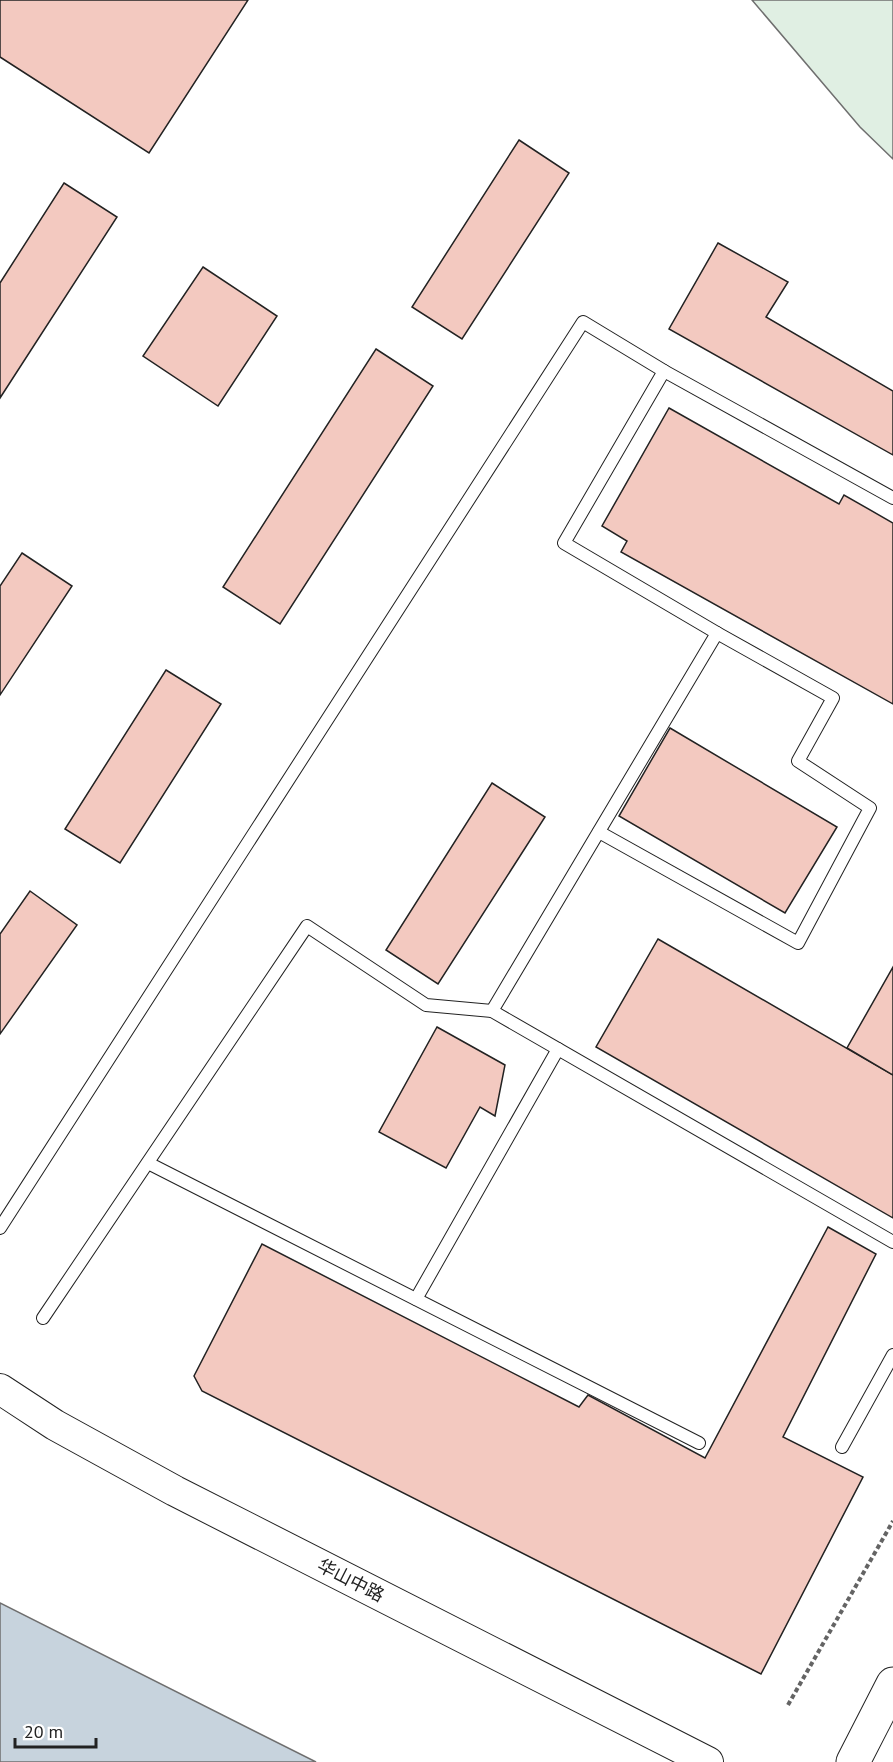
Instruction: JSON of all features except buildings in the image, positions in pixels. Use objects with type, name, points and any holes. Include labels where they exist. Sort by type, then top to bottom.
[{"type":"main road","points":[[853,1762],[893,1684]]},
{"type":"street","name":"华山中路","points":[[0,1389],[55,1425],[175,1491],[708,1762]]},
{"type":"lane","points":[[0,1228],[583,322],[664,371],[893,498]]},
{"type":"lane","points":[[599,832],[798,943],[870,808],[798,761],[833,698],[564,543],[664,371]]},
{"type":"lane","points":[[492,1011],[717,633]]},
{"type":"lane","points":[[43,1318],[307,926],[426,1005],[492,1011],[893,1242]]},
{"type":"lane","points":[[416,1299],[558,1049]]},
{"type":"lane","points":[[148,1163],[699,1443]]},
{"type":"lane","points":[[842,1447],[893,1355]]},
{"type":"path","points":[[788,1705],[893,1521]]},
{"type":"green space","points":[[752,0],[893,0],[893,159],[860,127]]},
{"type":"shaded area","points":[[0,1603],[316,1762],[0,1762]]}]
